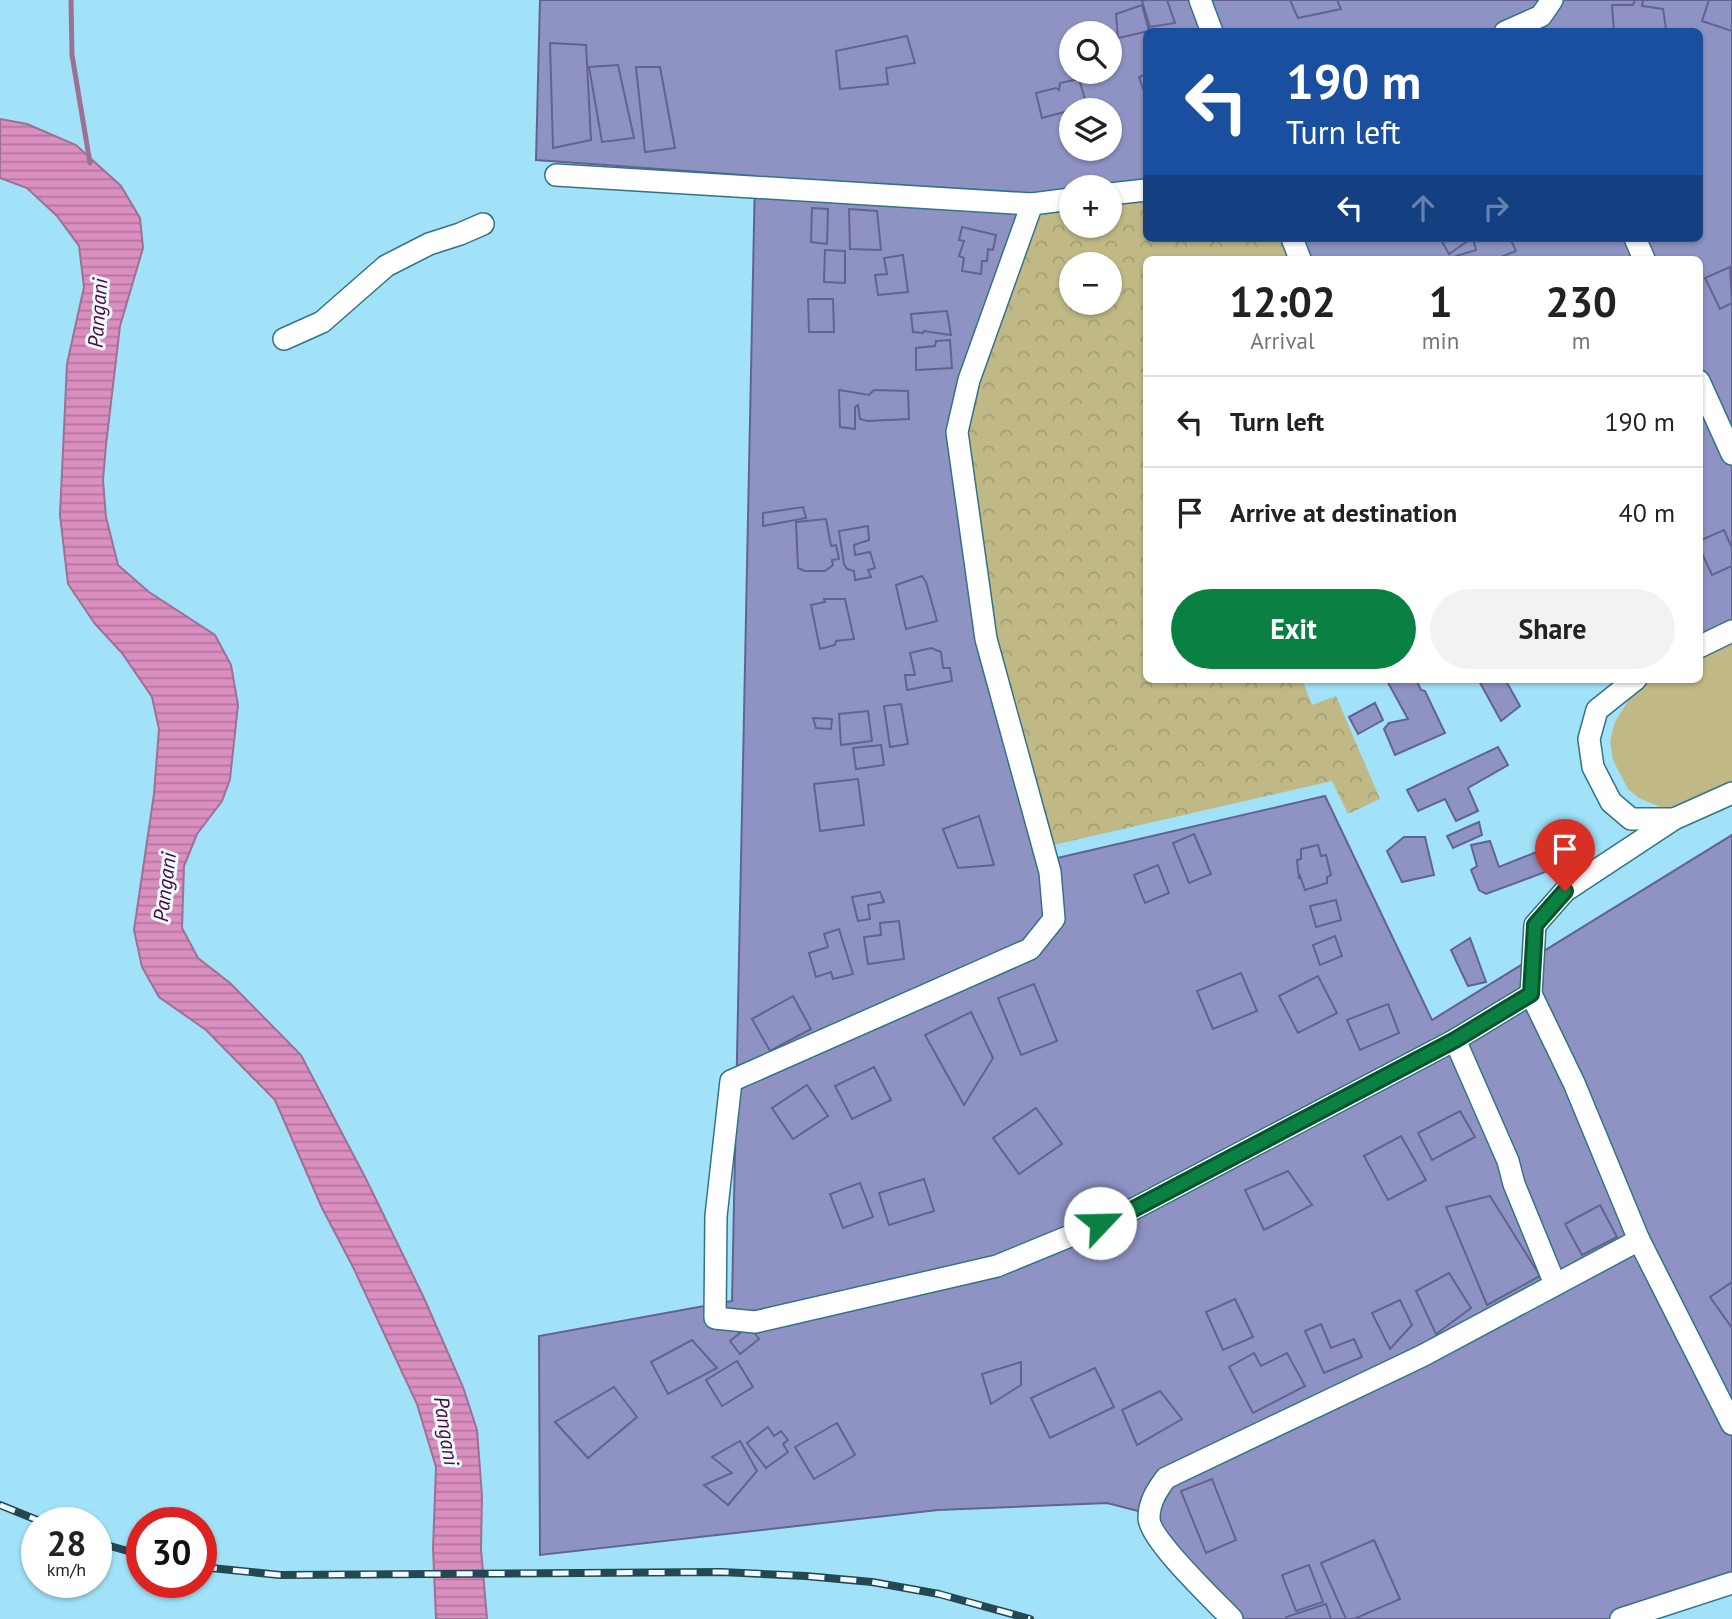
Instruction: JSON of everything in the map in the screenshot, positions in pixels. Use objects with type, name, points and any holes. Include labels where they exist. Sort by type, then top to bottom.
[{"type":"street","points":[[1200,0],[1210,28]]},
{"type":"street","points":[[1513,28],[1547,10]]},
{"type":"street","points":[[556,175],[1032,204],[1059,201]]},
{"type":"street","points":[[1122,193],[1143,190]]},
{"type":"street","points":[[1032,204],[969,380],[957,432],[986,639],[1050,872],[1054,919],[1030,949],[731,1081],[716,1216],[715,1318],[755,1322],[997,1266],[1126,1213],[1455,1040],[1531,994]]},
{"type":"street","points":[[284,339],[322,322],[386,266],[429,244],[483,224]]},
{"type":"street","points":[[1703,391],[1732,454]]},
{"type":"street","points":[[1703,645],[1732,631]]},
{"type":"street","points":[[1629,683],[1597,710],[1590,739],[1593,767],[1611,802],[1631,819],[1674,819]]},
{"type":"street","points":[[1732,793],[1674,819],[1565,891],[1535,925],[1531,994],[1574,1083],[1639,1240],[1732,1424]]},
{"type":"street","points":[[1455,1040],[1508,1161],[1514,1184],[1555,1284]]},
{"type":"street","points":[[1232,1619],[1158,1540],[1149,1520],[1155,1493],[1166,1478],[1422,1356],[1639,1240]]},
{"type":"street","points":[[1621,1619],[1732,1583]]},
{"type":"green space","points":[[1143,196],[1143,242],[1287,242],[1292,256],[1143,256],[1143,683],[1304,683],[1312,705],[1336,696],[1380,799],[1348,814],[1332,781],[1049,846],[993,638],[964,432],[975,382],[1040,209],[1059,207],[1059,238],[1122,238],[1122,199]]},
{"type":"green space","points":[[1732,639],[1732,785],[1672,812],[1639,798],[1628,789],[1613,760],[1610,741],[1615,722],[1636,688],[1646,683],[1703,683],[1703,654]]},
{"type":"water","name":"Pangani","points":[[0,119],[27,124],[76,145],[121,186],[140,218],[143,248],[120,326],[106,445],[103,480],[106,517],[118,565],[149,592],[215,635],[231,665],[238,705],[230,779],[222,801],[197,834],[184,866],[182,928],[198,958],[230,983],[301,1055],[424,1298],[463,1387],[477,1430],[482,1496],[481,1549],[487,1619],[436,1619],[433,1548],[436,1467],[417,1404],[353,1267],[322,1208],[275,1100],[206,1030],[159,997],[142,967],[134,930],[154,794],[159,729],[152,697],[122,653],[95,624],[68,584],[60,515],[67,364],[84,287],[79,246],[57,216],[27,188],[0,178]]},
{"type":"building","points":[[540,0],[1732,0],[1732,622],[1703,636],[1703,256],[1306,256],[1301,242],[1703,242],[1703,28],[1143,28],[1143,183],[1122,186],[1122,175],[1059,175],[1059,194],[1031,198],[951,432],[1040,862],[1325,796],[1432,1020],[1732,835],[1732,1579],[1609,1619],[1237,1619],[1161,1538],[1154,1515],[1107,1503],[938,1510],[540,1555],[539,1336],[732,1301],[755,176],[536,160]]},
{"type":"building","points":[[1167,0],[1175,23],[1150,27],[1142,1]]},
{"type":"building","points":[[1290,0],[1337,0],[1341,9],[1298,18]]},
{"type":"building","points":[[1635,0],[1643,0],[1642,6],[1663,9],[1666,28],[1614,28],[1612,5],[1633,5]]},
{"type":"building","points":[[1709,0],[1732,0],[1732,31],[1702,21]]},
{"type":"building","points":[[1142,5],[1148,28],[1143,28],[1143,32],[1122,37],[1122,21],[1117,21],[1116,14]]},
{"type":"building","points":[[907,36],[915,63],[886,68],[888,84],[840,89],[836,51]]},
{"type":"building","points":[[550,43],[586,45],[591,140],[553,148]]},
{"type":"building","points":[[618,65],[634,138],[602,142],[589,67]]},
{"type":"building","points":[[636,67],[660,67],[675,148],[645,152]]},
{"type":"building","points":[[1060,84],[1080,84],[1085,98],[1059,98],[1059,113],[1042,118],[1036,93],[1056,88],[1059,90]]},
{"type":"building","points":[[812,208],[828,209],[827,244],[811,242]]},
{"type":"building","points":[[849,209],[877,211],[881,250],[850,249]]},
{"type":"building","points":[[962,227],[996,235],[993,250],[988,249],[987,261],[982,261],[981,274],[962,271],[964,258],[959,256],[964,241],[959,240]]},
{"type":"building","points":[[1442,242],[1466,242],[1449,254]]},
{"type":"building","points":[[1474,242],[1512,242],[1516,251],[1504,256],[1456,256],[1476,250]]},
{"type":"building","points":[[825,250],[845,251],[845,283],[824,282]]},
{"type":"building","points":[[903,255],[908,292],[878,295],[875,275],[887,274],[884,258]]},
{"type":"building","points":[[1730,267],[1732,303],[1720,309],[1705,278]]},
{"type":"building","points":[[808,299],[833,299],[834,332],[809,332]]},
{"type":"building","points":[[947,311],[951,335],[913,332],[911,314]]},
{"type":"building","points":[[950,340],[952,368],[916,370],[916,348],[935,346],[936,341]]},
{"type":"building","points":[[839,390],[869,395],[874,390],[908,391],[909,419],[867,421],[860,419],[858,405],[855,407],[855,429],[840,427]]},
{"type":"building","points":[[803,507],[806,518],[763,526],[763,513]]},
{"type":"building","points":[[826,519],[831,546],[836,545],[839,559],[832,560],[833,565],[825,571],[805,571],[798,568],[796,522]]},
{"type":"building","points":[[868,526],[869,540],[854,545],[855,555],[870,552],[875,568],[868,570],[871,577],[855,580],[854,571],[847,569],[844,564],[839,531]]},
{"type":"building","points":[[1724,530],[1732,548],[1732,566],[1712,575],[1703,556],[1703,539]]},
{"type":"building","points":[[922,576],[937,621],[906,629],[896,585]]},
{"type":"building","points":[[824,599],[845,599],[854,639],[836,641],[835,645],[820,649],[811,605],[825,602]]},
{"type":"building","points":[[931,648],[941,652],[943,668],[950,668],[952,681],[907,690],[905,675],[915,675],[910,653]]},
{"type":"building","points":[[1388,683],[1418,683],[1421,690],[1425,691],[1445,733],[1395,755],[1384,729],[1389,723],[1408,719]]},
{"type":"building","points":[[1480,683],[1507,683],[1520,706],[1501,721]]},
{"type":"building","points":[[1375,703],[1383,720],[1358,734],[1349,717]]},
{"type":"building","points":[[901,704],[908,744],[890,747],[884,706]]},
{"type":"building","points":[[868,711],[872,741],[841,745],[839,714]]},
{"type":"building","points":[[813,718],[832,719],[831,729],[816,728]]},
{"type":"building","points":[[881,745],[884,765],[856,769],[853,748]]},
{"type":"building","points":[[1498,747],[1508,765],[1468,788],[1478,811],[1456,821],[1445,799],[1418,811],[1407,790]]},
{"type":"building","points":[[858,779],[864,825],[820,831],[814,784]]},
{"type":"building","points":[[979,816],[994,865],[958,868],[943,829]]},
{"type":"building","points":[[1479,822],[1482,835],[1453,848],[1447,836]]},
{"type":"building","points":[[1194,834],[1211,874],[1189,883],[1173,843]]},
{"type":"building","points":[[1404,837],[1425,837],[1434,875],[1402,882],[1387,851]]},
{"type":"building","points":[[1490,841],[1499,867],[1544,849],[1553,869],[1486,894],[1479,890],[1471,870],[1477,866],[1471,845]]},
{"type":"building","points":[[1318,845],[1321,856],[1326,855],[1331,875],[1327,877],[1327,883],[1305,890],[1300,876],[1299,879],[1297,860],[1301,859],[1301,849]]},
{"type":"building","points":[[1158,865],[1169,893],[1145,903],[1134,875]]},
{"type":"building","points":[[880,892],[884,902],[868,905],[870,919],[858,921],[852,897]]},
{"type":"building","points":[[1336,900],[1341,920],[1316,927],[1310,906]]},
{"type":"building","points":[[899,921],[904,959],[868,964],[864,937],[881,935],[880,923]]},
{"type":"building","points":[[839,929],[853,974],[833,979],[831,972],[816,977],[809,953],[828,947],[824,934]]},
{"type":"building","points":[[1335,936],[1342,956],[1320,965],[1313,945]]},
{"type":"building","points":[[1470,938],[1486,982],[1468,986],[1451,950]]},
{"type":"building","points":[[1241,973],[1257,1011],[1213,1029],[1197,991]]},
{"type":"building","points":[[1318,976],[1337,1013],[1298,1033],[1279,996]]},
{"type":"building","points":[[1034,984],[1057,1041],[1021,1055],[998,998]]},
{"type":"building","points":[[793,996],[811,1029],[770,1051],[752,1019]]},
{"type":"building","points":[[1388,1004],[1399,1033],[1360,1050],[1347,1020]]},
{"type":"building","points":[[971,1012],[993,1058],[964,1105],[925,1035]]},
{"type":"building","points":[[874,1067],[891,1100],[852,1119],[835,1086]]},
{"type":"building","points":[[807,1085],[828,1116],[793,1139],[772,1108]]},
{"type":"building","points":[[1036,1108],[1062,1144],[1019,1174],[993,1138]]},
{"type":"building","points":[[1460,1111],[1475,1137],[1432,1160],[1418,1133]]},
{"type":"building","points":[[1401,1136],[1426,1180],[1388,1200],[1364,1156]]},
{"type":"building","points":[[1288,1171],[1312,1205],[1264,1230],[1245,1190]]},
{"type":"building","points":[[924,1179],[934,1211],[889,1225],[879,1193]]},
{"type":"building","points":[[860,1183],[873,1217],[843,1228],[830,1194]]},
{"type":"building","points":[[1490,1196],[1540,1276],[1487,1305],[1446,1207]]},
{"type":"building","points":[[1600,1205],[1617,1237],[1582,1255],[1565,1224]]},
{"type":"building","points":[[1449,1273],[1471,1308],[1436,1334],[1416,1291]]},
{"type":"building","points":[[1732,1282],[1732,1328],[1710,1297]]},
{"type":"building","points":[[1235,1299],[1253,1337],[1223,1350],[1206,1312]]},
{"type":"building","points":[[1400,1300],[1412,1325],[1390,1349],[1372,1313]]},
{"type":"building","points":[[743,1319],[759,1339],[740,1354],[730,1341],[740,1333],[735,1326]]},
{"type":"building","points":[[1321,1324],[1331,1348],[1354,1339],[1362,1357],[1324,1373],[1305,1331]]},
{"type":"building","points":[[692,1340],[717,1368],[668,1394],[651,1362]]},
{"type":"building","points":[[1254,1353],[1261,1366],[1287,1353],[1305,1386],[1253,1413],[1229,1367]]},
{"type":"building","points":[[737,1361],[753,1387],[722,1406],[706,1380]]},
{"type":"building","points":[[1021,1362],[1021,1385],[991,1404],[982,1374]]},
{"type":"building","points":[[1095,1368],[1114,1407],[1050,1438],[1031,1398]]},
{"type":"building","points":[[614,1387],[637,1417],[588,1458],[555,1422]]},
{"type":"building","points":[[1160,1391],[1182,1419],[1137,1445],[1122,1410]]},
{"type":"building","points":[[837,1423],[855,1455],[814,1479],[795,1447]]},
{"type":"building","points":[[768,1427],[774,1436],[781,1431],[788,1440],[783,1444],[788,1452],[766,1468],[747,1443]]},
{"type":"building","points":[[740,1441],[757,1471],[728,1505],[704,1485],[732,1473],[712,1457]]},
{"type":"building","points":[[1212,1479],[1236,1540],[1206,1553],[1181,1491]]},
{"type":"building","points":[[1374,1540],[1400,1599],[1354,1619],[1346,1619],[1321,1563]]},
{"type":"building","points":[[1309,1565],[1323,1602],[1296,1611],[1282,1575]]},
{"type":"building","points":[[1326,1604],[1331,1619],[1286,1617]]},
{"type":"waterway","points":[[71,0],[72,55],[90,163]]},
{"type":"railway","points":[[0,1505],[21,1514]]},
{"type":"railway","points":[[112,1547],[126,1550]]},
{"type":"railway","points":[[217,1569],[280,1575],[721,1572],[806,1576],[872,1582],[939,1594],[1030,1619]]},
{"type":"route","points":[[1100,1223],[1126,1213],[1455,1040],[1531,994],[1535,925],[1565,891]]}]
